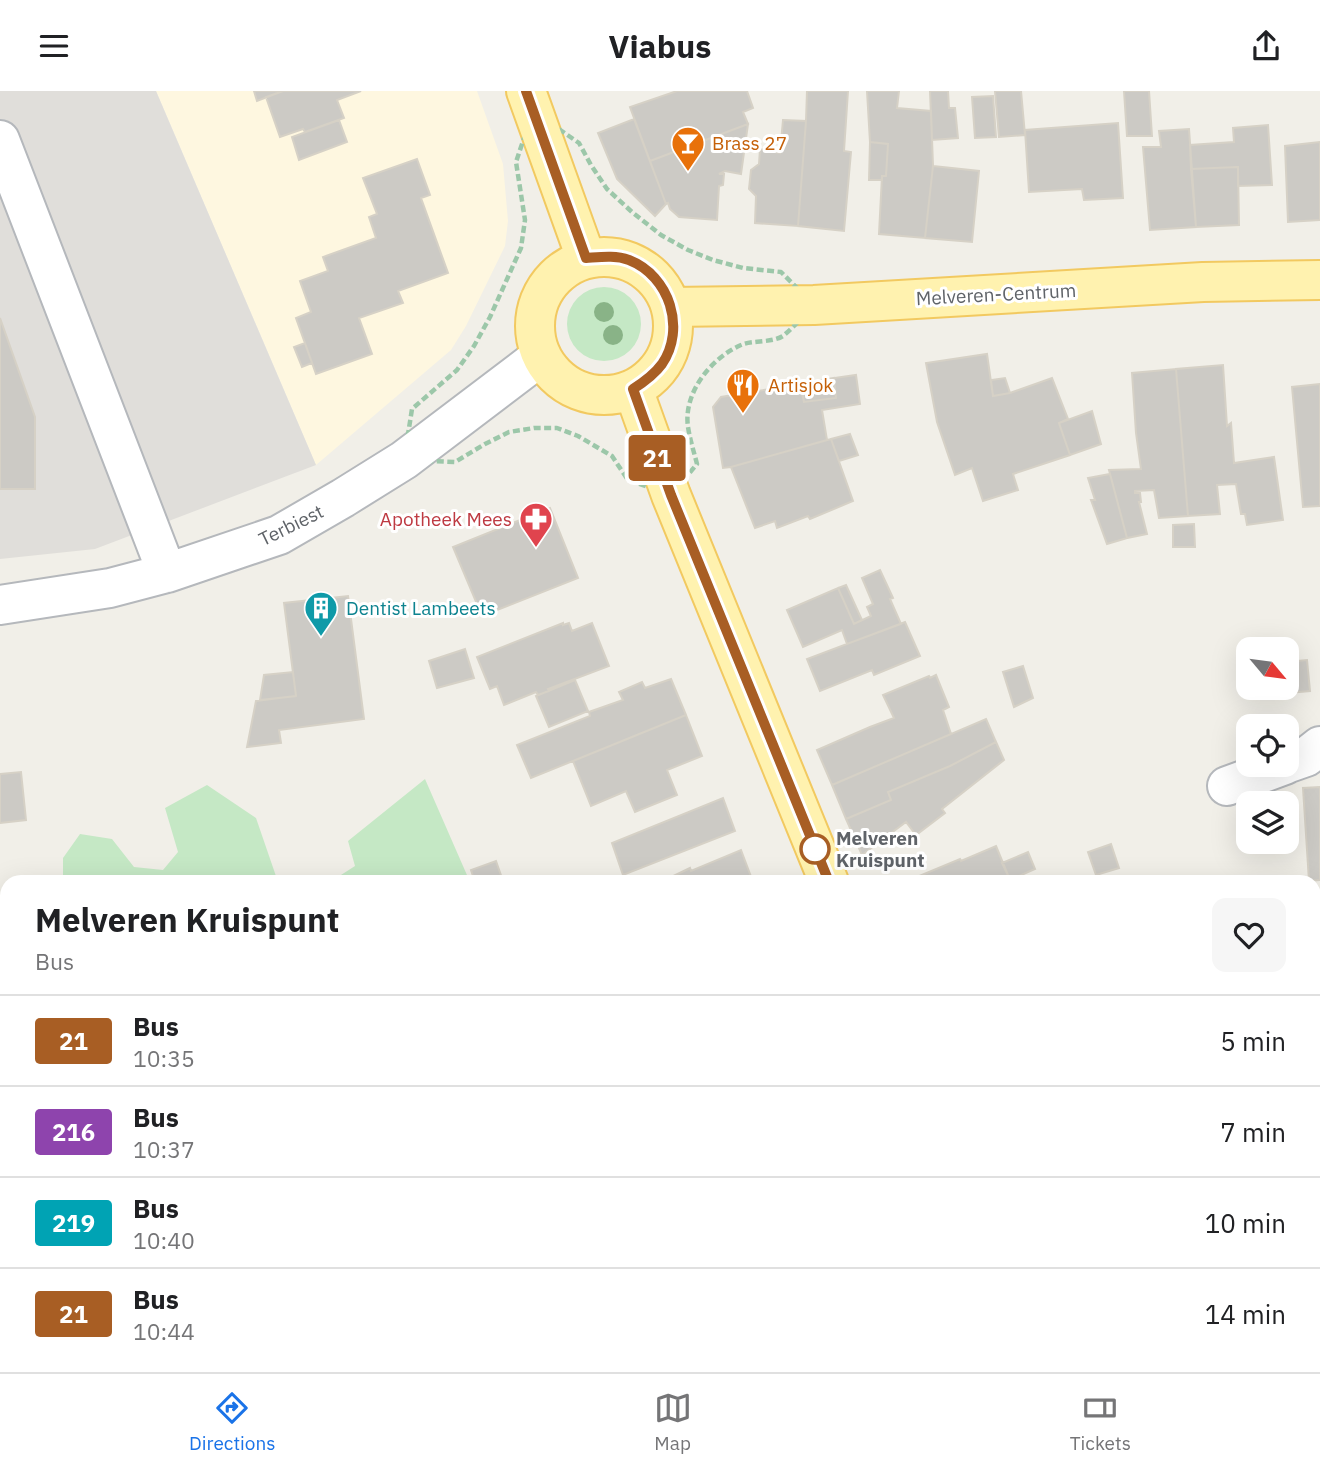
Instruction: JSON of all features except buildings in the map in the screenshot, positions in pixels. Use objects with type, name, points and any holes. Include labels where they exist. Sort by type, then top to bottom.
[{"type":"main road","points":[[529,101],[586,258]]},
{"type":"main road","points":[[608,256],[629,260],[648,271],[663,287],[671,307],[674,327],[671,346],[662,364],[650,378],[633,389],[613,395],[591,394],[571,387],[554,373],[541,356],[535,332],[537,308],[547,286],[564,268],[586,258],[608,256]]},
{"type":"main road","name":"Melveren-Centrum","points":[[671,307],[814,305],[1203,282],[1320,280]]},
{"type":"main road","points":[[633,389],[671,495],[826,875]]},
{"type":"street","points":[[0,140],[167,573]]},
{"type":"street","name":"Terbiest","points":[[0,605],[110,588],[167,573],[279,535],[404,460],[541,356]]},
{"type":"street","points":[[1299,760],[1307,757],[1320,746]]},
{"type":"street","points":[[1227,786],[1251,777]]},
{"type":"path","points":[[529,101],[579,143],[607,189],[661,235],[713,260],[743,268],[781,272],[814,305],[781,337],[744,344],[723,355],[704,374],[691,401],[687,425],[697,464],[671,495],[628,480],[611,456],[578,436],[557,429],[534,428],[509,432],[455,462],[404,460],[412,409],[457,370],[474,346],[521,248],[525,220],[516,162],[529,101]]},
{"type":"shaded area","points":[[0,91],[156,91],[316,465],[95,549],[0,559]]},
{"type":"shaded area","points":[[156,91],[477,91],[503,164],[508,221],[505,246],[466,326],[451,350],[316,465]]},
{"type":"green space","points":[[597,287],[611,287],[625,293],[635,303],[641,324],[639,338],[625,355],[611,361],[597,361],[583,355],[573,345],[567,331],[567,317],[573,303],[583,293]]},
{"type":"green space","points":[[425,779],[467,875],[341,875],[355,866],[348,841]]},
{"type":"green space","points":[[207,785],[256,818],[276,875],[63,875],[63,858],[80,834],[112,839],[134,867],[163,870],[178,852],[165,808]]},
{"type":"bus line","name":"21","points":[[526,91],[586,258],[608,256],[629,260],[648,271],[663,287],[671,307],[674,327],[671,346],[662,364],[650,378],[633,389],[671,495],[826,875]]},
{"type":"place","name":"Brass 27","points":[[688,173]]},
{"type":"place","name":"Artisjok","points":[[743,415]]},
{"type":"place","name":"Apotheek Mees","points":[[536,549]]},
{"type":"place","name":"Dentist Lambeets","points":[[321,638]]},
{"type":"place","name":"Melveren Kruispunt","points":[[815,849]]}]
